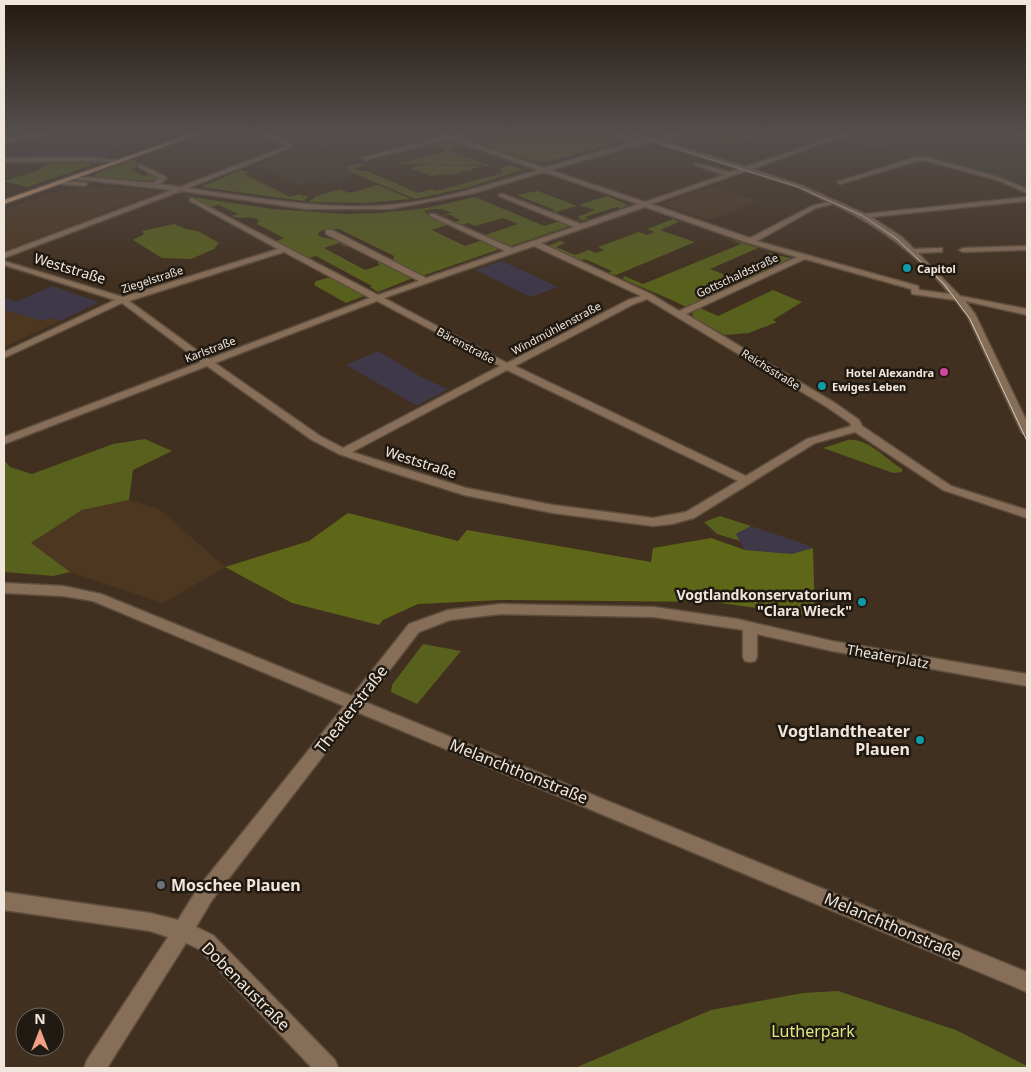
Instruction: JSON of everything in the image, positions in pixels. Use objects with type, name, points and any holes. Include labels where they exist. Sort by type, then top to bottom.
[{"type":"main road","points":[[4,202],[57,183]]},
{"type":"street","points":[[140,183],[306,207],[373,208],[409,205],[448,198],[500,183]]},
{"type":"street","points":[[4,256],[197,183]]},
{"type":"street","name":"Gottschaldstraße","points":[[582,183],[751,241],[915,288],[915,292],[981,301],[1027,312]]},
{"type":"street","name":"Karlstraße","points":[[4,441],[377,298],[709,183]]},
{"type":"street","points":[[790,183],[864,216],[883,227],[914,251],[958,298],[974,320],[1027,430]]},
{"type":"street","points":[[1009,183],[1027,191]]},
{"type":"street","points":[[500,195],[581,227]]},
{"type":"street","points":[[864,216],[1027,199]]},
{"type":"street","name":"Bärenstraße","points":[[192,200],[508,367],[745,480]]},
{"type":"street","points":[[751,241],[814,207],[835,202]]},
{"type":"street","points":[[432,215],[512,252]]},
{"type":"street","points":[[329,232],[426,281]]},
{"type":"street","name":"Reichsstraße","points":[[535,243],[648,296],[679,314],[830,405],[855,422],[857,428],[947,488],[1027,514]]},
{"type":"street","points":[[964,250],[1027,248]]},
{"type":"street","name":"Ziegelstraße","points":[[4,355],[123,300],[285,249]]},
{"type":"street","points":[[914,251],[938,250]]},
{"type":"street","name":"Gottschaldstraße","points":[[679,314],[805,256]]},
{"type":"street","name":"Weststraße","points":[[4,263],[123,300],[316,438],[342,452],[464,491],[553,509],[652,522],[672,520],[690,515],[811,441],[857,428]]},
{"type":"street","name":"Windmühlenstraße","points":[[342,452],[631,302],[648,296]]},
{"type":"street","name":"Melanchthonstraße","points":[[4,588],[63,591],[96,597],[1027,982]]},
{"type":"street","name":"Theaterstraße","points":[[95,1068],[205,894],[414,628],[448,615],[501,610],[654,612],[750,627]]},
{"type":"street","points":[[750,627],[750,657]]},
{"type":"street","name":"Theaterplatz","points":[[750,627],[832,646],[1027,680]]},
{"type":"street","name":"Dobenaustraße","points":[[4,901],[150,922],[182,931],[206,942],[327,1068]]},
{"type":"shaded area","points":[[96,187],[135,188],[158,192],[4,251],[4,209],[58,191]]},
{"type":"shaded area","points":[[710,187],[757,200],[710,220],[661,204]]},
{"type":"shaded area","points":[[502,261],[558,287],[531,297],[475,270]]},
{"type":"shaded area","points":[[52,286],[99,302],[60,321],[50,318],[43,321],[4,310],[4,297],[16,302]]},
{"type":"shaded area","points":[[4,310],[43,321],[50,318],[60,321],[4,347]]},
{"type":"shaded area","points":[[378,351],[423,378],[448,389],[418,405],[346,365]]},
{"type":"shaded area","points":[[129,500],[159,509],[225,567],[163,603],[70,572],[31,544],[82,510]]},
{"type":"shaded area","points":[[751,526],[813,548],[792,554],[745,550],[736,534]]},
{"type":"green space","points":[[12,183],[39,183],[27,187]]},
{"type":"green space","points":[[210,183],[262,183],[290,197],[299,194],[309,195],[304,201],[201,187]]},
{"type":"green space","points":[[377,183],[395,183],[418,193],[431,189],[436,191],[466,183],[482,183],[466,188],[415,199]]},
{"type":"green space","points":[[378,185],[411,199],[366,203],[309,202],[316,196],[341,189],[349,193]]},
{"type":"green space","points":[[538,191],[577,206],[556,212],[560,215],[550,212],[555,210],[516,195]]},
{"type":"green space","points":[[185,196],[273,209],[345,214],[427,208],[475,197],[544,226],[560,221],[570,226],[508,247],[485,235],[518,224],[503,218],[475,226],[468,223],[462,225],[455,222],[460,220],[450,215],[440,216],[452,213],[448,211],[431,209],[424,211],[449,224],[432,230],[465,246],[483,240],[500,249],[422,276],[393,260],[394,256],[339,229],[327,229],[319,232],[318,235],[321,237],[342,241],[324,248],[365,270],[380,265],[377,263],[381,262],[413,278],[378,292],[370,287],[372,286],[316,256],[309,258],[276,241],[284,238],[257,224],[259,220],[255,218],[232,216],[238,214],[219,205],[209,207]]},
{"type":"green space","points":[[607,196],[628,205],[585,217],[588,219],[573,222],[582,219],[577,217],[595,210],[579,205]]},
{"type":"green space","points":[[673,219],[679,222],[660,230],[695,242],[616,275],[608,273],[612,271],[585,259],[580,261],[548,246],[560,241],[565,243],[556,247],[575,255],[589,250],[596,253],[604,250],[598,247],[639,232],[647,235],[654,232],[647,229]]},
{"type":"green space","points":[[174,224],[198,231],[219,243],[214,249],[191,259],[162,258],[133,240],[144,234],[142,231]]},
{"type":"green space","points":[[722,237],[758,248],[710,269],[731,277],[774,257],[769,253],[794,259],[688,308],[623,279],[624,276],[643,284],[741,244]]},
{"type":"green space","points":[[332,278],[364,296],[346,303],[314,285],[316,281]]},
{"type":"green space","points":[[773,290],[802,302],[773,320],[777,322],[749,333],[725,335],[693,317],[692,313],[700,308],[718,316]]},
{"type":"green space","points":[[145,439],[172,451],[133,470],[129,500],[82,510],[31,543],[70,572],[53,576],[4,572],[4,460],[10,467],[32,474],[113,444]]},
{"type":"green space","points":[[848,440],[863,442],[870,446],[902,469],[902,472],[893,473],[823,448]]},
{"type":"green space","points":[[348,513],[458,541],[467,530],[651,562],[653,548],[711,538],[745,550],[792,554],[813,548],[815,616],[713,602],[501,600],[418,604],[383,620],[379,625],[292,603],[225,567],[309,541]]},
{"type":"green space","points":[[720,516],[751,526],[736,534],[740,541],[717,534],[704,522]]},
{"type":"green space","points":[[423,644],[461,651],[417,704],[391,692],[392,685]]},
{"type":"green space","name":"Lutherpark","points":[[838,991],[956,1030],[1027,1066],[1027,1068],[575,1068],[711,1010],[803,993]]},
{"type":"tram line","points":[[785,183],[863,216],[897,239],[944,284],[970,319],[1027,441]]},
{"type":"place","name":"Capitol","points":[[907,268]]},
{"type":"place","name":"Hotel Alexandra","points":[[944,372]]},
{"type":"place","name":"Ewiges Leben","points":[[822,386]]},
{"type":"place","name":"Vogtlandkonservatorium \"Clara Wieck\"","points":[[862,602]]},
{"type":"place","name":"Vogtlandtheater Plauen","points":[[920,740]]},
{"type":"place","name":"Moschee Plauen","points":[[161,885]]}]
